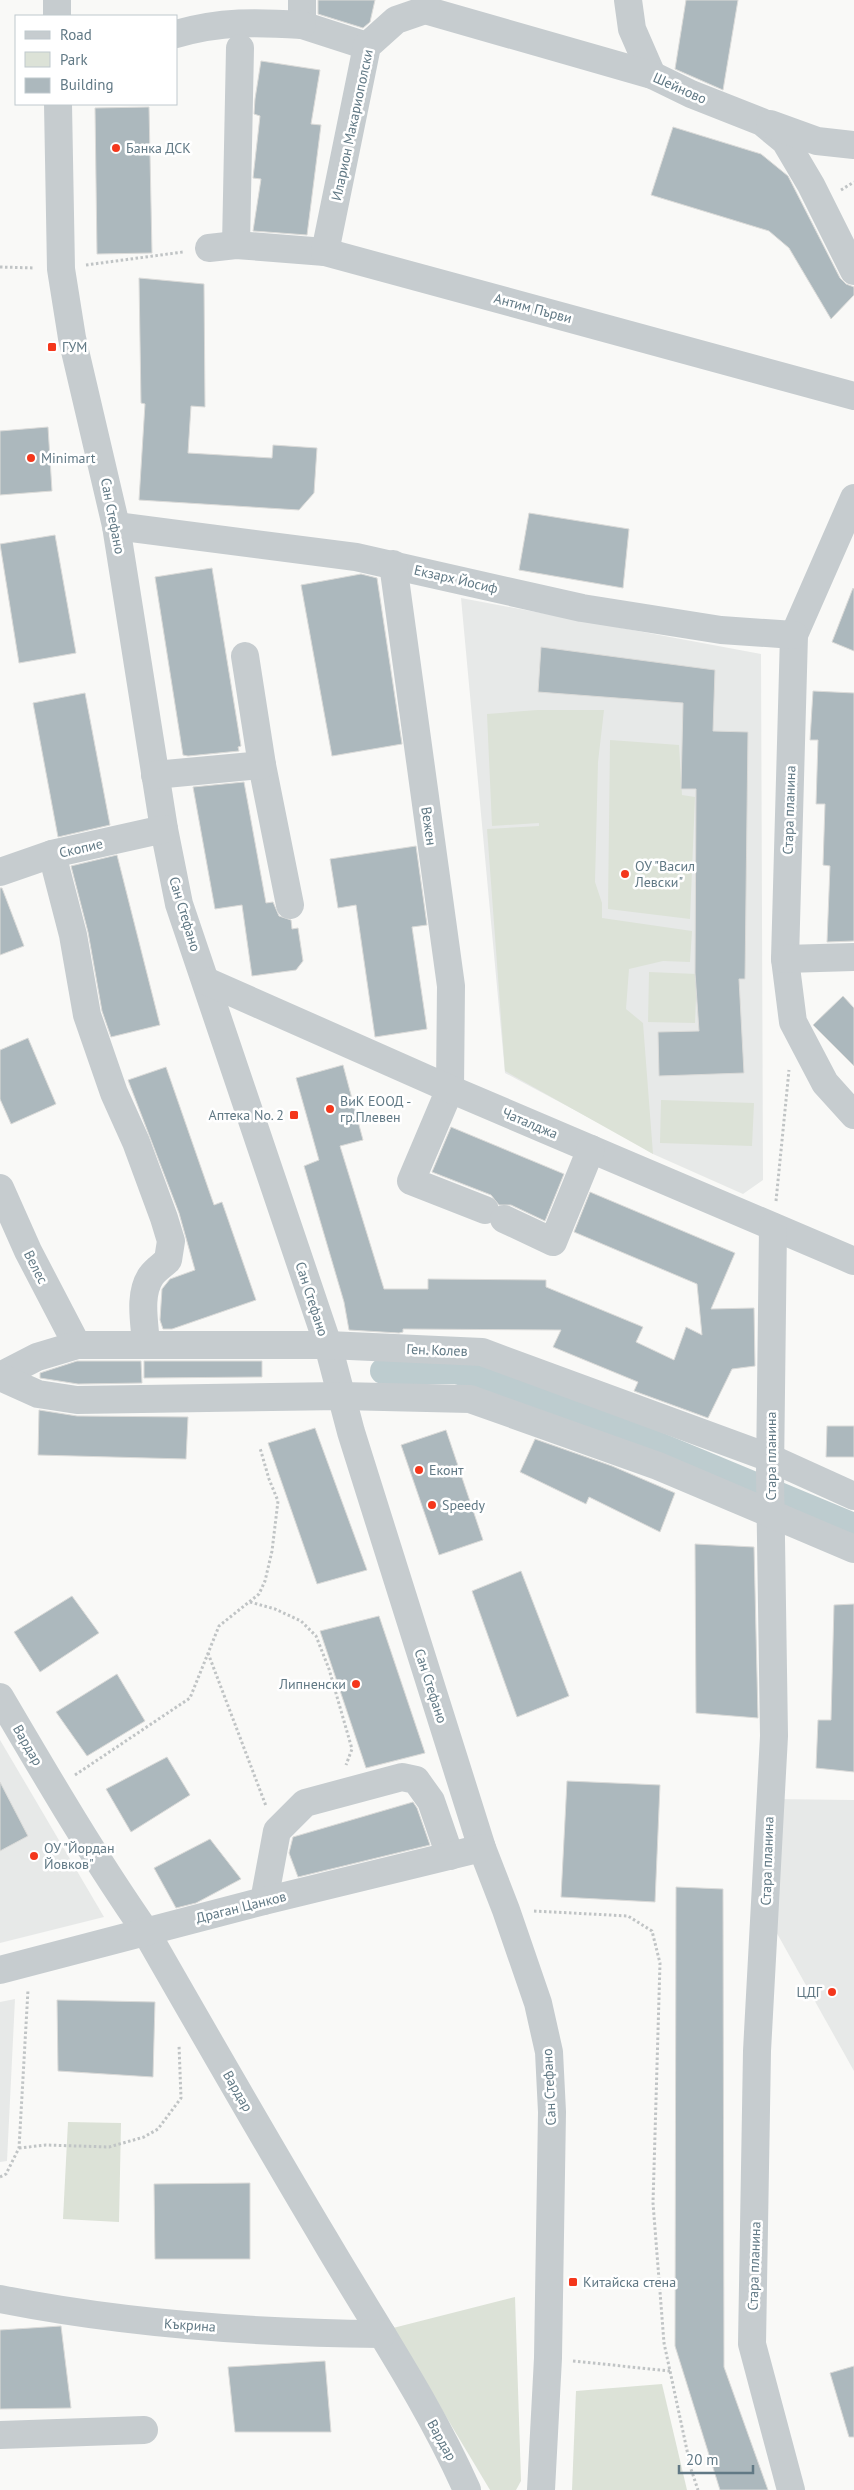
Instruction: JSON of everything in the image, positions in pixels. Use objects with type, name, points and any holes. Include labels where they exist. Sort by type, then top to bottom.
[{"type":"street","points":[[57,0],[57,15]]},
{"type":"street","points":[[628,0],[632,29],[652,75]]},
{"type":"street","name":"Шейново","points":[[425,5],[652,75],[691,94],[762,122],[785,141],[811,185],[854,271]]},
{"type":"street","name":"Иларион Макариополски","points":[[325,252],[367,46],[396,20],[425,5]]},
{"type":"street","points":[[178,33],[204,26],[245,22],[302,12],[367,46]]},
{"type":"street","points":[[236,245],[240,48]]},
{"type":"street","name":"Сан Стефано","points":[[58,105],[61,269],[72,338],[116,526],[164,830],[179,904],[328,1345],[341,1396],[482,1848],[506,1910],[538,2003],[549,2052],[552,2112],[548,2358],[542,2490]]},
{"type":"street","points":[[762,122],[817,140],[854,145]]},
{"type":"street","name":"Антим Първи","points":[[209,248],[236,245],[325,252],[854,396]]},
{"type":"street","name":"Стара планина","points":[[854,498],[794,635],[785,959],[793,1022],[825,1083],[854,1115]]},
{"type":"street","name":"Екзарх Йосиф","points":[[116,526],[356,557],[582,608],[721,630],[794,635]]},
{"type":"street","name":"Вежен","points":[[393,564],[451,986],[450,1089]]},
{"type":"street","points":[[245,656],[262,765],[290,905]]},
{"type":"street","points":[[155,775],[262,765]]},
{"type":"street","name":"Скопие","points":[[0,872],[52,854],[164,830]]},
{"type":"street","points":[[52,854],[73,935],[87,1015],[114,1093],[136,1142],[171,1241],[168,1260],[152,1275],[146,1287],[144,1300],[146,1345]]},
{"type":"street","points":[[785,959],[848,964]]},
{"type":"street","name":"Чаталджа","points":[[206,981],[450,1089],[854,1262]]},
{"type":"street","points":[[450,1089],[411,1180],[494,1214],[553,1242],[592,1149]]},
{"type":"street","name":"Велес","points":[[0,1188],[28,1251],[77,1344]]},
{"type":"street","name":"Стара планина","points":[[773,1227],[770,1466],[774,1736],[757,2051],[752,2344],[791,2490]]},
{"type":"street","name":"Ген. Колев","points":[[0,1377],[36,1357],[77,1344],[328,1345],[482,1352],[770,1466],[854,1496]]},
{"type":"street","name":"Ген. Колев","points":[[0,1377],[38,1394],[76,1400],[341,1396],[470,1398],[658,1466],[771,1510],[854,1549]]},
{"type":"street","name":"Вардар","points":[[0,1697],[54,1789],[146,1932],[452,2455],[467,2490]]},
{"type":"street","points":[[264,1901],[277,1831],[304,1803],[402,1777],[416,1780],[431,1801],[450,1856]]},
{"type":"street","name":"Драган Цанков","points":[[0,1970],[264,1901],[482,1848]]},
{"type":"street","name":"Къкрина","points":[[0,2299],[128,2321],[292,2334],[382,2334]]},
{"type":"street","points":[[0,2434],[144,2430]]},
{"type":"path","points":[[0,267],[61,269],[209,248]]},
{"type":"path","points":[[773,1227],[790,1061]]},
{"type":"path","points":[[54,1789],[190,1698],[219,1626],[259,1594],[265,1581],[278,1501],[260,1448]]},
{"type":"path","points":[[249,1602],[275,1609],[301,1622],[316,1636],[329,1669],[352,1749],[343,1771]]},
{"type":"path","points":[[208,1652],[259,1789],[277,1831]]},
{"type":"path","points":[[506,1910],[628,1916],[652,1931],[660,1963],[653,2203],[664,2342],[691,2469],[698,2490]]},
{"type":"path","points":[[0,2178],[6,2174],[18,2148],[29,1962]]},
{"type":"path","points":[[18,2148],[46,2145],[109,2147],[144,2137],[158,2129],[181,2098],[179,2042],[194,2015]]},
{"type":"path","points":[[548,2358],[670,2370]]},
{"type":"shaded area","name":"ОУ \"Васил Левски\"","points":[[461,598],[761,654],[763,1180],[743,1194],[653,1154],[627,1138],[505,1073]]},
{"type":"shaded area","name":"ОУ \"Йордан Йовков\"","points":[[0,1740],[33,1796],[104,1917],[0,1943]]},
{"type":"shaded area","name":"ЦДГ","points":[[770,1799],[854,1800],[854,2071],[765,1912]]},
{"type":"shaded area","points":[[15,1999],[7,2161],[0,2162],[0,2002]]},
{"type":"green space","points":[[537,710],[604,710],[598,762],[595,882],[602,903],[602,918],[692,931],[690,962],[663,961],[629,969],[626,1009],[643,1023],[653,1154],[505,1071],[487,829],[539,826],[539,823],[492,826],[487,714]]},
{"type":"green space","points":[[610,740],[679,745],[682,795],[695,797],[690,919],[608,909]]},
{"type":"green space","points":[[649,972],[697,974],[695,1023],[648,1022]]},
{"type":"green space","points":[[661,1100],[754,1103],[752,1146],[660,1143]]},
{"type":"green space","points":[[68,2122],[121,2123],[119,2222],[63,2219]]},
{"type":"green space","points":[[515,2297],[521,2481],[516,2490],[490,2490],[393,2328]]},
{"type":"green space","points":[[662,2384],[687,2490],[572,2490],[576,2391]]},
{"type":"building","points":[[318,0],[375,0],[370,22],[363,28],[318,14]]},
{"type":"building","points":[[686,0],[738,0],[723,90],[675,69]]},
{"type":"building","points":[[261,61],[320,70],[311,124],[321,125],[307,235],[253,231],[261,179],[253,178],[260,116],[254,114],[255,99]]},
{"type":"building","points":[[149,107],[152,253],[97,254],[95,108]]},
{"type":"building","points":[[673,127],[761,154],[788,176],[840,278],[846,284],[854,287],[854,295],[831,319],[789,248],[769,231],[651,195]]},
{"type":"building","points":[[139,278],[204,284],[205,407],[191,406],[188,453],[272,458],[273,445],[317,448],[314,493],[299,510],[139,500],[145,404],[141,403]]},
{"type":"building","points":[[48,427],[52,491],[0,495],[0,431]]},
{"type":"building","points":[[529,513],[629,529],[623,588],[519,570]]},
{"type":"building","points":[[55,535],[76,653],[19,663],[0,544]]},
{"type":"building","points":[[212,568],[241,746],[238,747],[239,751],[188,756],[183,755],[155,577]]},
{"type":"building","points":[[361,574],[377,578],[402,744],[332,756],[301,585]]},
{"type":"building","points":[[854,589],[854,651],[832,642]]},
{"type":"building","points":[[541,647],[715,670],[713,731],[748,732],[745,979],[739,979],[744,1073],[659,1076],[658,1032],[699,1031],[695,973],[696,789],[681,789],[683,703],[538,692]]},
{"type":"building","points":[[813,691],[854,693],[854,941],[827,942],[830,866],[823,865],[825,804],[816,804],[818,740],[810,740]]},
{"type":"building","points":[[85,693],[110,825],[58,837],[33,703]]},
{"type":"building","points":[[244,782],[266,903],[273,902],[279,916],[291,920],[292,929],[298,928],[303,961],[296,970],[252,976],[242,905],[215,909],[193,787]]},
{"type":"building","points":[[416,846],[427,925],[412,927],[427,1029],[375,1037],[356,905],[338,908],[330,859]]},
{"type":"building","points":[[117,855],[160,1025],[111,1037],[102,1011],[88,932],[71,866]]},
{"type":"building","points":[[0,888],[2,888],[24,946],[0,955]]},
{"type":"building","points":[[843,996],[854,1008],[854,1066],[813,1025]]},
{"type":"building","points":[[28,1038],[56,1104],[11,1124],[0,1099],[0,1050]]},
{"type":"building","points":[[343,1065],[363,1140],[340,1146],[384,1289],[428,1289],[428,1279],[546,1280],[546,1287],[643,1327],[636,1342],[674,1360],[686,1327],[702,1335],[697,1284],[574,1232],[590,1192],[735,1253],[711,1309],[754,1308],[755,1366],[732,1369],[708,1418],[634,1391],[638,1382],[553,1347],[561,1330],[403,1329],[403,1332],[399,1333],[349,1330],[344,1302],[304,1166],[319,1160],[296,1078]]},
{"type":"building","points":[[166,1067],[214,1205],[222,1202],[256,1300],[172,1329],[163,1329],[160,1320],[162,1289],[170,1279],[195,1270],[179,1213],[128,1080]]},
{"type":"building","points":[[451,1127],[564,1174],[545,1221],[511,1205],[499,1205],[491,1195],[432,1172]]},
{"type":"building","points":[[77,1361],[141,1361],[142,1383],[78,1384],[40,1378],[40,1373]]},
{"type":"building","points":[[144,1361],[262,1361],[262,1377],[144,1378]]},
{"type":"building","points":[[39,1410],[77,1416],[188,1417],[186,1459],[38,1455]]},
{"type":"building","points":[[827,1426],[854,1426],[854,1457],[826,1457]]},
{"type":"building","points":[[315,1428],[367,1570],[317,1584],[268,1443]]},
{"type":"building","points":[[446,1430],[483,1540],[439,1555],[401,1445]]},
{"type":"building","points":[[535,1439],[612,1466],[675,1493],[660,1532],[589,1497],[586,1504],[520,1472]]},
{"type":"building","points":[[695,1544],[754,1547],[758,1718],[696,1713]]},
{"type":"building","points":[[521,1571],[569,1696],[517,1717],[472,1591]]},
{"type":"building","points":[[72,1596],[99,1633],[40,1672],[14,1632]]},
{"type":"building","points":[[854,1604],[854,1772],[816,1768],[818,1720],[831,1720],[834,1605]]},
{"type":"building","points":[[379,1616],[425,1753],[366,1768],[320,1631]]},
{"type":"building","points":[[117,1674],[145,1721],[87,1756],[56,1712]]},
{"type":"building","points":[[167,1757],[190,1795],[131,1832],[106,1789]]},
{"type":"building","points":[[567,1781],[660,1785],[655,1902],[561,1897]]},
{"type":"building","points":[[0,1782],[28,1836],[0,1851]]},
{"type":"building","points":[[413,1802],[417,1808],[430,1845],[298,1877],[289,1853],[293,1837]]},
{"type":"building","points":[[210,1839],[241,1879],[196,1903],[176,1908],[154,1868]]},
{"type":"building","points":[[676,1887],[723,1889],[724,2367],[768,2490],[720,2490],[675,2346]]},
{"type":"building","points":[[57,2000],[155,2002],[153,2077],[58,2071]]},
{"type":"building","points":[[250,2183],[250,2259],[155,2259],[154,2184]]},
{"type":"building","points":[[61,2326],[71,2408],[0,2409],[0,2330]]},
{"type":"building","points":[[325,2361],[331,2432],[235,2432],[228,2367]]},
{"type":"building","points":[[854,2366],[854,2437],[849,2437],[830,2373]]},
{"type":"waterway","points":[[383,1371],[457,1371],[627,1432],[854,1526]]},
{"type":"place","name":"Банка ДСК","points":[[116,148]]},
{"type":"place","name":"ГУМ","points":[[52,347]]},
{"type":"place","name":"Minimart","points":[[31,458]]},
{"type":"place","name":"ОУ \"Васил Левски\"","points":[[625,874]]},
{"type":"place","name":"ВиК ЕООД - гр.Плевен","points":[[330,1109]]},
{"type":"place","name":"Аптека No. 2","points":[[294,1115]]},
{"type":"place","name":"Еконт","points":[[419,1470]]},
{"type":"place","name":"Speedy","points":[[432,1505]]},
{"type":"place","name":"Липненски","points":[[356,1684]]},
{"type":"place","name":"ОУ \"Йордан Йовков\"","points":[[34,1856]]},
{"type":"place","name":"ЦДГ","points":[[832,1992]]},
{"type":"place","name":"Китайска стена","points":[[573,2282]]}]
